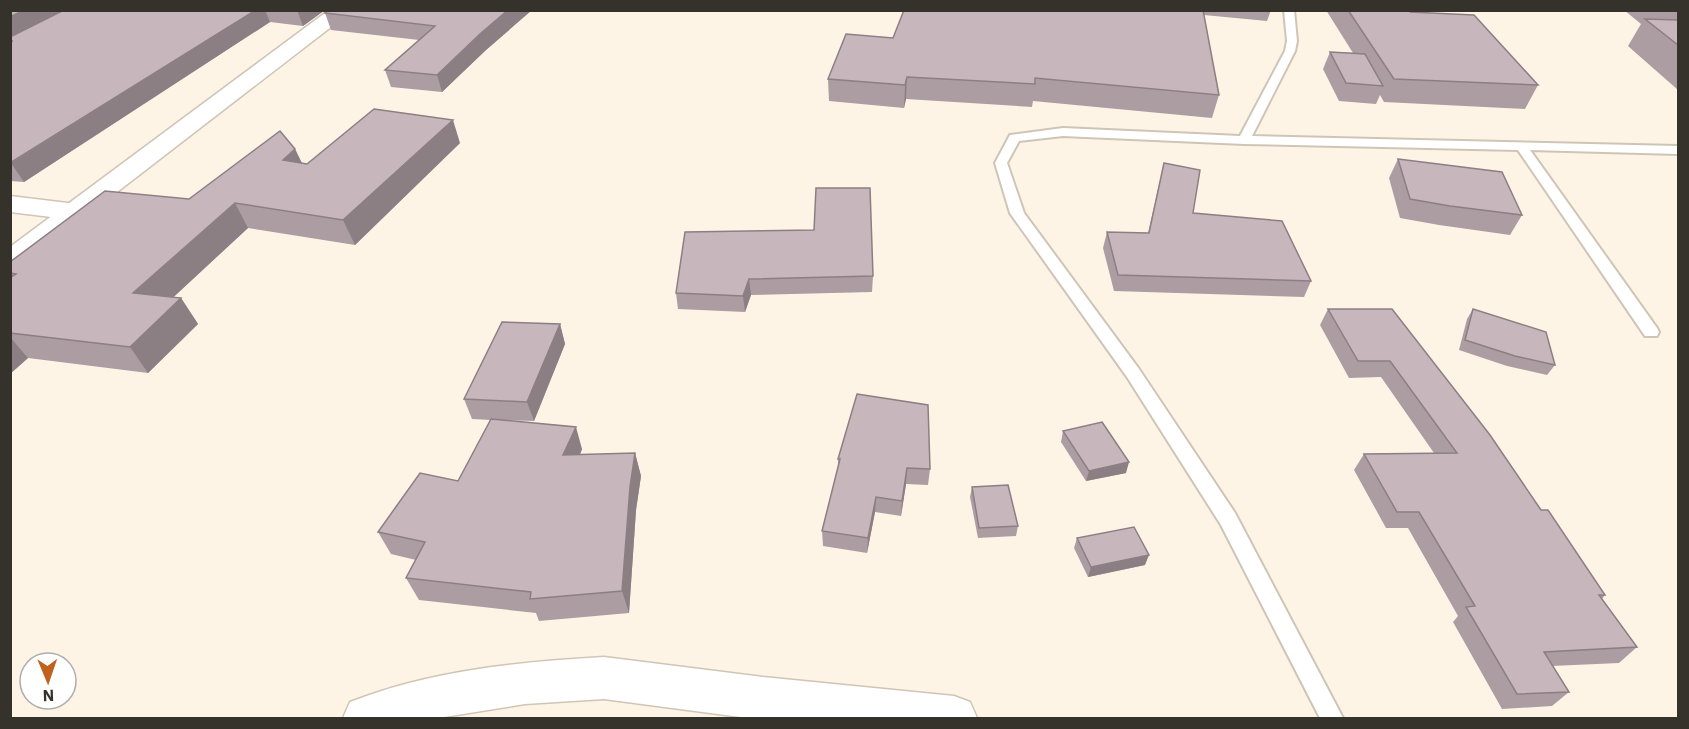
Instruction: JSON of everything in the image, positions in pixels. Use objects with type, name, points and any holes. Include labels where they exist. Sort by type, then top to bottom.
[{"type":"street","points":[[10,261],[343,10]]},
{"type":"street","points":[[10,204],[76,212]]},
{"type":"street","points":[[366,718],[432,698],[525,684],[604,678],[763,699],[954,718]]},
{"type":"lane","points":[[1244,140],[1290,51],[1292,41],[1289,10]]},
{"type":"lane","points":[[1332,718],[1228,519],[1132,373],[1017,213],[1001,163],[1014,138],[1063,132],[1244,140],[1678,150]]},
{"type":"lane","points":[[1521,146],[1651,332]]},
{"type":"building","points":[[10,10],[24,10],[10,17]]},
{"type":"building","points":[[64,10],[256,10],[10,163],[10,42],[13,41],[10,41],[10,37]]},
{"type":"building","points":[[328,10],[508,10],[437,75],[385,70],[435,26],[325,13]]},
{"type":"building","points":[[904,10],[1203,10],[1219,95],[1035,78],[1035,84],[907,77],[905,85],[828,79],[846,34],[893,38]]},
{"type":"building","points":[[1348,10],[1409,10],[1410,12],[1474,15],[1538,85],[1394,79]]},
{"type":"building","points":[[1645,19],[1678,20],[1678,45]]},
{"type":"building","points":[[1330,52],[1365,54],[1383,86],[1346,83]]},
{"type":"building","points":[[374,109],[453,120],[343,220],[235,203],[133,293],[181,298],[130,347],[10,333],[10,278],[16,274],[10,273],[10,262],[105,191],[189,199],[280,131],[295,149],[283,160],[307,164]]},
{"type":"building","points":[[1398,159],[1502,172],[1522,215],[1410,199]]},
{"type":"building","points":[[1164,163],[1200,170],[1193,213],[1282,221],[1311,281],[1118,275],[1107,232],[1149,233]]},
{"type":"building","points":[[816,188],[870,188],[873,276],[749,279],[743,296],[676,293],[685,232],[814,230]]},
{"type":"building","points":[[1328,309],[1392,309],[1490,435],[1541,510],[1548,510],[1605,595],[1599,595],[1637,647],[1544,652],[1569,692],[1517,694],[1466,607],[1475,606],[1419,512],[1397,512],[1364,454],[1457,453],[1390,361],[1358,361]]},
{"type":"building","points":[[1473,309],[1546,332],[1555,365],[1515,356],[1465,340]]},
{"type":"building","points":[[502,322],[560,324],[527,402],[464,399]]},
{"type":"building","points":[[857,394],[928,405],[930,469],[907,468],[902,501],[876,497],[868,538],[822,531],[840,459],[838,459]]},
{"type":"building","points":[[491,419],[576,427],[563,455],[635,453],[622,591],[530,599],[531,592],[406,578],[425,542],[378,532],[420,473],[458,481]]},
{"type":"building","points":[[1102,422],[1129,462],[1089,471],[1063,431]]},
{"type":"building","points":[[1008,485],[1018,526],[979,528],[972,487]]},
{"type":"building","points":[[1134,527],[1149,555],[1091,567],[1077,538]]}]
